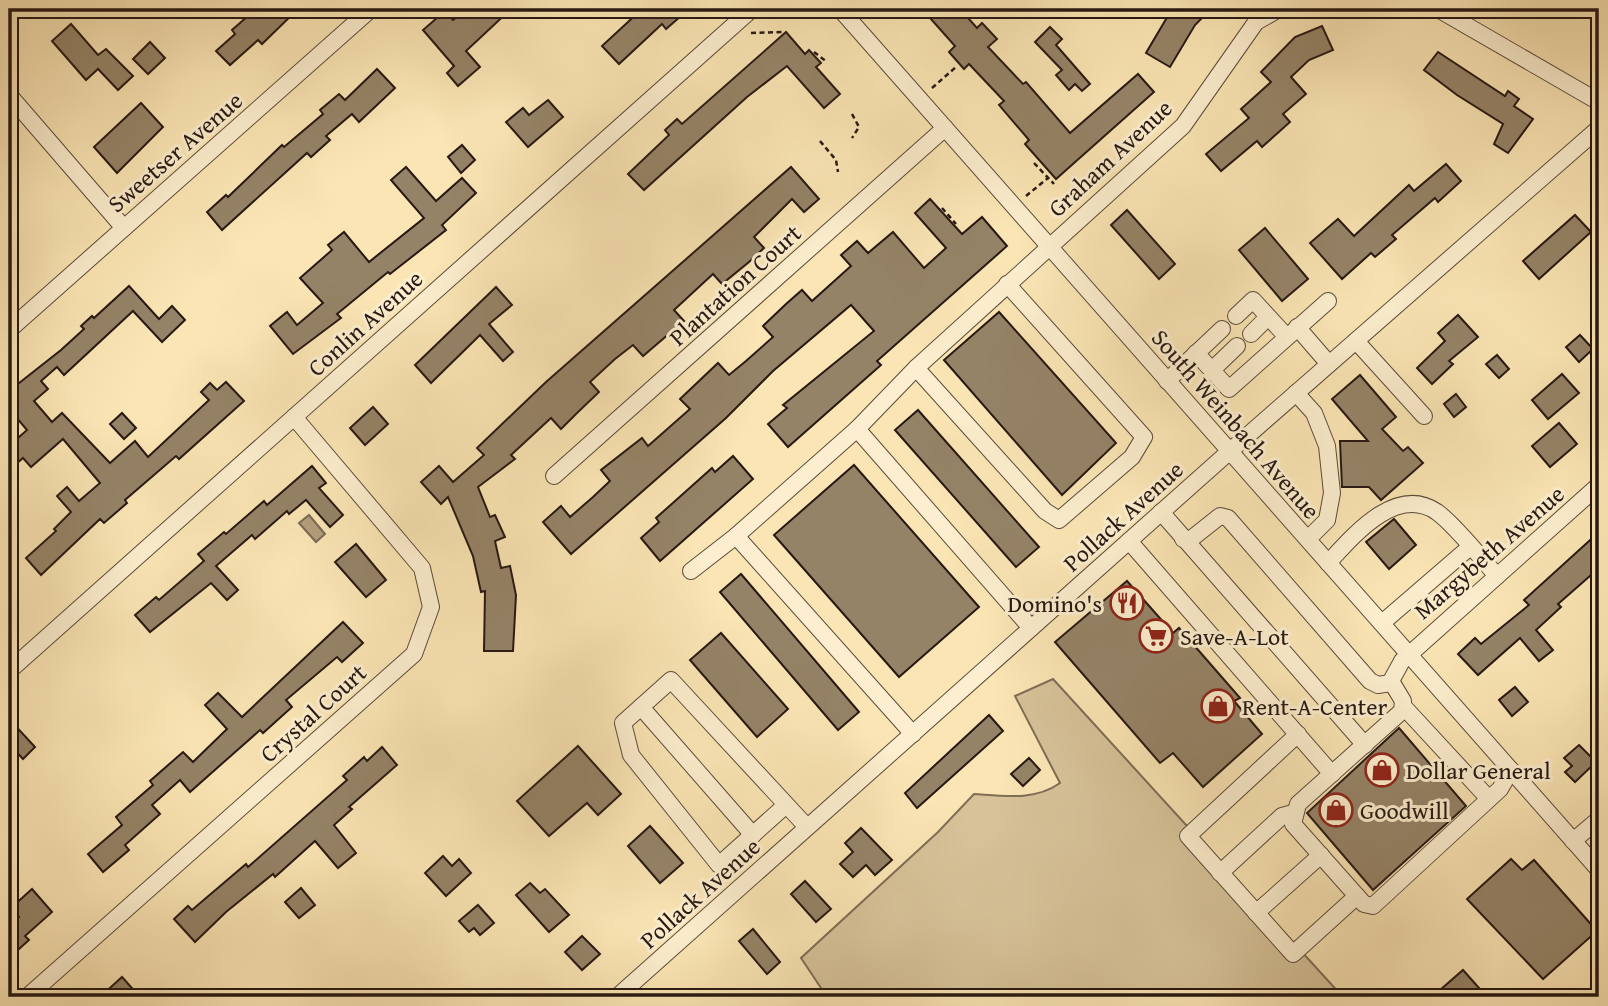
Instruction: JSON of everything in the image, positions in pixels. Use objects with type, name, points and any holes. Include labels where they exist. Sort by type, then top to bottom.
[{"type":"street","name":"Sweetser Avenue","points":[[9,330],[371,9]]},
{"type":"street","name":"Conlin Avenue","points":[[9,671],[752,9]]},
{"type":"street","name":"South Weinbach Avenue","points":[[840,9],[1599,870]]},
{"type":"street","name":"Graham Avenue","points":[[691,571],[736,536],[857,429],[916,369],[1007,284],[1183,126],[1256,22],[1279,9]]},
{"type":"street","points":[[1438,9],[1599,102]]},
{"type":"street","points":[[9,95],[124,228]]},
{"type":"street","name":"Plantation Court","points":[[554,476],[945,128]]},
{"type":"street","name":"Pollack Avenue","points":[[617,997],[1161,512],[1599,128]]},
{"type":"street","points":[[916,369],[1045,511],[1059,520],[1132,457],[1144,437],[1007,284]]},
{"type":"street","points":[[1236,316],[1253,300],[1268,317],[1291,332],[1329,365]]},
{"type":"street","points":[[1196,354],[1229,388],[1328,300]]},
{"type":"street","points":[[1251,334],[1268,317]]},
{"type":"street","points":[[1167,381],[1222,329]]},
{"type":"street","points":[[1356,341],[1424,416]]},
{"type":"street","points":[[1212,370],[1237,346]]},
{"type":"street","points":[[1296,393],[1314,413],[1327,446],[1332,493],[1327,520],[1308,539]]},
{"type":"street","name":"Crystal Court","points":[[27,997],[414,654],[431,607],[422,568],[294,417]]},
{"type":"street","points":[[857,429],[1031,628]]},
{"type":"street","name":"Margybeth Avenue","points":[[1391,683],[1399,665],[1409,653],[1599,485]]},
{"type":"street","points":[[1328,563],[1360,528],[1391,509],[1411,504],[1436,512],[1497,576]]},
{"type":"street","points":[[1161,512],[1365,745]]},
{"type":"street","points":[[1183,539],[1191,539],[1220,516],[1228,518],[1370,681],[1378,685],[1391,683],[1404,706],[1489,799]]},
{"type":"street","points":[[736,536],[913,734]]},
{"type":"street","points":[[1129,541],[1332,774]]},
{"type":"street","points":[[1381,623],[1470,547]]},
{"type":"street","points":[[740,888],[631,755],[623,723],[671,680],[807,827]]},
{"type":"street","points":[[1404,706],[1365,745],[1298,804],[1293,813],[1293,824],[1364,904],[1373,906],[1505,784],[1511,770]]},
{"type":"street","points":[[641,707],[753,835]]},
{"type":"street","points":[[1298,734],[1188,835],[1293,954],[1357,896]]},
{"type":"street","points":[[719,865],[786,805]]},
{"type":"street","points":[[1220,873],[1282,816],[1293,813]]},
{"type":"street","points":[[1573,841],[1599,819]]},
{"type":"street","points":[[1256,913],[1321,855]]},
{"type":"path","points":[[751,33],[783,32]]},
{"type":"path","points":[[814,52],[827,62]]},
{"type":"path","points":[[931,89],[956,67]]},
{"type":"path","points":[[852,114],[859,127],[852,138]]},
{"type":"path","points":[[820,141],[836,160],[838,172]]},
{"type":"path","points":[[1034,163],[1054,184]]},
{"type":"path","points":[[1026,197],[1048,178]]},
{"type":"path","points":[[942,208],[956,224]]},
{"type":"shaded area","points":[[309,515],[325,534],[316,542],[299,523]]},
{"type":"shaded area","points":[[1053,679],[1341,997],[827,997],[801,958],[938,832],[974,794],[1030,795],[1060,783],[1015,696]]},
{"type":"building","points":[[256,9],[298,9],[262,44],[258,40],[230,65],[216,51],[235,34],[232,30]]},
{"type":"building","points":[[467,9],[511,9],[466,51],[480,67],[458,86],[447,73],[454,66],[423,30],[445,11],[453,20]]},
{"type":"building","points":[[642,9],[689,9],[666,29],[662,24],[619,64],[602,46]]},
{"type":"building","points":[[922,9],[960,9],[977,28],[982,23],[997,39],[988,47],[1023,84],[1026,82],[1070,133],[1138,74],[1154,92],[1056,179],[1025,144],[1029,140],[999,105],[1004,101],[969,64],[964,69],[949,52],[955,46]]},
{"type":"building","points":[[1172,9],[1211,9],[1195,25],[1170,67],[1146,53]]},
{"type":"building","points":[[71,24],[98,55],[106,49],[133,76],[118,90],[98,69],[86,80],[52,41]]},
{"type":"building","points":[[1322,26],[1333,50],[1309,60],[1291,77],[1306,94],[1283,114],[1290,122],[1262,147],[1257,141],[1221,171],[1206,154],[1249,118],[1241,109],[1271,82],[1261,72],[1295,37]]},
{"type":"building","points":[[1050,27],[1062,39],[1056,45],[1090,84],[1082,91],[1075,84],[1069,90],[1056,75],[1062,70],[1035,42]]},
{"type":"building","points":[[786,32],[805,54],[809,50],[821,63],[816,67],[840,94],[824,108],[787,66],[747,97],[644,190],[628,174],[669,135],[665,130],[677,119],[682,124]]},
{"type":"building","points":[[150,42],[165,58],[148,74],[133,59]]},
{"type":"building","points":[[1438,52],[1505,96],[1508,91],[1519,99],[1514,106],[1533,119],[1508,153],[1494,144],[1503,124],[1424,70]]},
{"type":"building","points":[[377,69],[395,88],[359,122],[352,114],[326,136],[330,140],[311,157],[307,153],[222,230],[207,212],[226,195],[228,197],[282,145],[284,147],[323,114],[320,110],[339,94],[345,100]]},
{"type":"building","points":[[548,100],[563,117],[528,147],[506,122],[523,108],[529,115]]},
{"type":"building","points":[[141,103],[163,127],[117,173],[94,147]]},
{"type":"building","points":[[462,145],[475,160],[461,173],[448,157]]},
{"type":"building","points":[[1446,164],[1461,181],[1438,202],[1435,198],[1392,235],[1396,239],[1375,257],[1371,253],[1342,279],[1310,243],[1338,219],[1354,236],[1409,185],[1414,191]]},
{"type":"building","points":[[406,167],[436,201],[462,178],[476,193],[442,225],[446,230],[390,274],[388,272],[337,314],[341,318],[293,354],[270,326],[287,312],[297,325],[323,303],[300,278],[332,250],[328,245],[344,232],[369,262],[424,218],[391,180]]},
{"type":"building","points":[[791,167],[819,199],[804,212],[792,199],[754,237],[764,248],[749,262],[722,284],[713,274],[674,310],[684,321],[643,356],[633,345],[615,359],[590,382],[599,392],[561,429],[551,418],[511,455],[515,459],[478,487],[490,517],[495,515],[505,537],[495,541],[501,568],[510,566],[516,595],[513,651],[484,651],[485,591],[481,592],[473,556],[448,497],[441,504],[421,482],[439,466],[453,482],[484,455],[477,448],[546,382]]},
{"type":"building","points":[[930,199],[962,234],[982,217],[1007,246],[877,361],[881,365],[788,447],[768,424],[787,408],[783,405],[874,331],[851,305],[773,371],[726,418],[571,554],[543,522],[561,506],[570,517],[610,481],[601,470],[642,438],[648,446],[690,409],[680,399],[718,363],[729,375],[773,337],[763,326],[802,290],[812,301],[851,266],[841,255],[857,241],[868,253],[893,232],[924,268],[946,248],[915,213]]},
{"type":"building","points":[[1127,210],[1175,264],[1159,279],[1111,225]]},
{"type":"building","points":[[1575,215],[1591,232],[1539,279],[1523,261]]},
{"type":"building","points":[[1265,228],[1308,279],[1282,301],[1239,250]]},
{"type":"building","points":[[129,286],[159,319],[172,306],[185,320],[162,342],[133,311],[64,375],[57,367],[41,381],[48,389],[34,401],[52,422],[62,413],[110,463],[135,441],[148,457],[209,400],[201,392],[210,383],[217,390],[226,382],[244,401],[179,459],[176,456],[125,500],[127,503],[104,523],[100,519],[41,575],[26,558],[56,531],[54,529],[71,512],[57,496],[67,487],[79,501],[100,483],[63,439],[31,467],[23,458],[9,470],[9,446],[27,430],[9,409],[9,391],[61,350],[84,329],[81,326],[92,316],[94,318]]},
{"type":"building","points":[[496,287],[512,305],[489,324],[513,352],[503,361],[480,335],[431,383],[415,365]]},
{"type":"building","points":[[999,312],[1116,443],[1062,495],[944,360]]},
{"type":"building","points":[[1458,315],[1478,337],[1449,361],[1453,364],[1432,384],[1417,368],[1445,341],[1438,333]]},
{"type":"building","points":[[1580,335],[1593,349],[1579,362],[1566,347]]},
{"type":"building","points":[[1497,355],[1509,369],[1499,378],[1486,364]]},
{"type":"building","points":[[1562,374],[1579,393],[1548,419],[1532,400]]},
{"type":"building","points":[[1360,375],[1396,417],[1382,429],[1403,451],[1408,447],[1423,463],[1381,500],[1369,487],[1342,487],[1340,441],[1368,441],[1332,399]]},
{"type":"building","points":[[1456,394],[1466,407],[1454,417],[1444,404]]},
{"type":"building","points":[[373,407],[388,424],[365,445],[350,428]]},
{"type":"building","points":[[918,410],[1039,547],[1016,567],[895,430]]},
{"type":"building","points":[[122,413],[136,428],[124,439],[110,424]]},
{"type":"building","points":[[1559,423],[1577,444],[1550,467],[1532,446]]},
{"type":"building","points":[[733,456],[753,479],[660,561],[641,538],[659,522],[656,518],[712,468],[715,472]]},
{"type":"building","points":[[854,465],[979,607],[899,677],[774,535]]},
{"type":"building","points":[[312,466],[326,483],[319,488],[343,515],[330,527],[306,500],[289,514],[287,511],[255,539],[252,535],[216,566],[238,590],[227,600],[211,583],[150,632],[135,615],[156,597],[159,600],[204,561],[198,554],[224,532],[226,534],[264,501],[267,505]]},
{"type":"building","points":[[1394,519],[1416,545],[1389,569],[1366,542]]},
{"type":"building","points":[[1599,532],[1599,568],[1558,604],[1561,607],[1536,630],[1553,650],[1539,661],[1520,638],[1478,675],[1458,654],[1475,638],[1481,644],[1529,605],[1524,600]]},
{"type":"building","points":[[356,544],[386,580],[366,597],[335,562]]},
{"type":"building","points":[[741,574],[859,712],[838,730],[720,592]]},
{"type":"building","points":[[1127,581],[1173,633],[1179,628],[1240,698],[1234,701],[1262,734],[1203,787],[1173,753],[1160,763],[1055,642]]},
{"type":"building","points":[[343,622],[363,643],[342,662],[337,657],[286,700],[292,707],[263,733],[260,730],[190,792],[180,780],[152,805],[160,814],[125,845],[129,850],[103,872],[88,854],[122,825],[116,817],[153,785],[150,781],[183,752],[193,762],[227,729],[205,705],[218,693],[242,717]]},
{"type":"building","points":[[721,633],[788,709],[757,737],[690,660]]},
{"type":"building","points":[[1515,687],[1528,702],[1512,716],[1499,700]]},
{"type":"building","points":[[989,715],[1003,731],[917,808],[905,793]]},
{"type":"building","points":[[9,719],[35,747],[23,759],[9,744]]},
{"type":"building","points":[[1399,728],[1466,806],[1373,890],[1307,813]]},
{"type":"building","points":[[1579,745],[1596,762],[1575,782],[1565,772],[1572,766],[1564,758]]},
{"type":"building","points":[[578,746],[621,794],[598,815],[587,803],[549,836],[517,801]]},
{"type":"building","points":[[382,747],[397,765],[349,807],[352,809],[334,825],[356,853],[338,868],[315,841],[275,877],[273,874],[226,912],[195,942],[174,919],[188,906],[192,910],[246,864],[248,867],[347,780],[343,776],[364,757],[367,761]]},
{"type":"building","points":[[1029,758],[1040,770],[1023,786],[1011,774]]},
{"type":"building","points":[[650,826],[683,863],[660,883],[628,846]]},
{"type":"building","points":[[861,828],[892,860],[875,875],[866,865],[853,877],[840,864],[853,852],[845,843]]},
{"type":"building","points":[[443,856],[452,866],[459,859],[471,873],[446,896],[425,873]]},
{"type":"building","points":[[1511,859],[1522,870],[1534,860],[1597,931],[1543,979],[1467,899]]},
{"type":"building","points":[[805,881],[831,909],[816,922],[791,894]]},
{"type":"building","points":[[530,883],[540,893],[545,889],[569,915],[549,932],[516,895]]},
{"type":"building","points":[[301,888],[315,905],[299,918],[285,902]]},
{"type":"building","points":[[32,889],[52,912],[25,936],[29,940],[9,958],[9,926],[19,917],[11,908]]},
{"type":"building","points":[[478,905],[494,923],[480,935],[474,928],[469,932],[459,921]]},
{"type":"building","points":[[753,929],[780,962],[767,974],[739,941]]},
{"type":"building","points":[[582,936],[600,954],[582,970],[565,952]]},
{"type":"building","points":[[1463,970],[1487,997],[1432,997]]},
{"type":"building","points":[[122,977],[140,997],[100,997]]},
{"type":"place","name":"Domino's","points":[[1127,603]]},
{"type":"place","name":"Save-A-Lot","points":[[1156,636]]},
{"type":"place","name":"Rent-A-Center","points":[[1218,706]]},
{"type":"place","name":"Dollar General","points":[[1382,770]]},
{"type":"place","name":"Goodwill","points":[[1336,810]]}]
